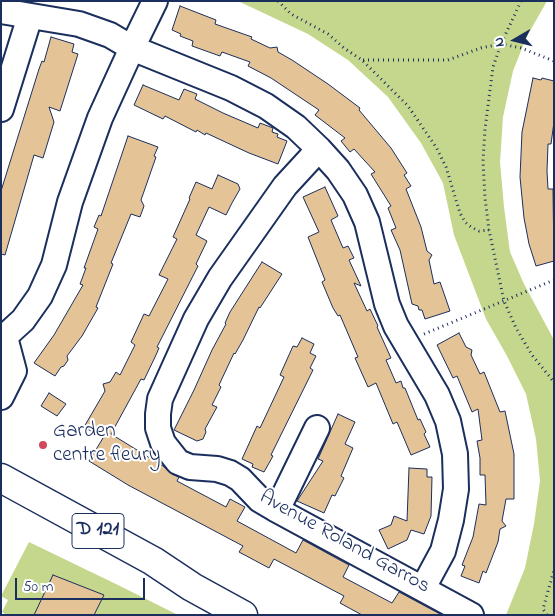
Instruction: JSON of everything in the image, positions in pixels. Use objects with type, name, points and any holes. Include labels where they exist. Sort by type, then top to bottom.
[{"type":"main road","name":"D 121","points":[[1,478],[152,561],[192,587],[243,615]]},
{"type":"main road","name":"D 121","points":[[1,497],[136,567],[192,587]]},
{"type":"street","points":[[1,397],[14,371],[3,339],[22,320],[40,296],[54,264],[70,202],[100,118],[155,1]]},
{"type":"street","points":[[1,11],[79,24],[110,35],[132,48],[231,88],[266,106],[296,127],[338,170],[355,195],[367,222],[387,304],[396,326],[437,395],[448,421],[455,454],[456,489],[452,520],[443,551],[423,588]]},
{"type":"street","points":[[1,108],[30,16]]},
{"type":"street","name":"Avenue Roland Garros","points":[[319,149],[285,186],[220,278],[196,319],[160,399],[158,428],[163,443],[178,462],[190,467],[217,469],[230,473],[240,479],[260,500],[277,510],[467,612]]},
{"type":"street","points":[[277,510],[316,428]]},
{"type":"path","points":[[278,1],[291,14],[328,34],[362,60],[408,106],[423,126],[446,167],[460,213],[465,222],[471,228],[479,231],[489,230]]},
{"type":"path","points":[[521,1],[501,44],[493,67],[483,161],[485,198],[489,230],[504,301],[516,328],[528,348],[554,382]]},
{"type":"path","points":[[362,60],[448,60],[481,48],[501,44],[521,48],[554,61]]},
{"type":"path","points":[[405,342],[554,280]]},
{"type":"path","points":[[547,615],[543,609],[554,570]]},
{"type":"green space","points":[[238,1],[547,1],[526,38],[513,71],[503,117],[500,162],[510,252],[524,284],[554,340],[554,615],[506,615],[525,568],[534,524],[540,481],[536,439],[526,394],[486,319],[454,235],[443,183],[421,143],[388,97],[348,60],[308,34]]},
{"type":"green space","points":[[29,542],[178,615],[7,615],[2,612],[8,600],[1,596]]},
{"type":"building","points":[[180,6],[216,20],[215,24],[252,37],[251,39],[270,48],[277,47],[278,52],[328,84],[360,108],[359,110],[391,148],[407,173],[404,175],[411,186],[406,189],[421,227],[427,251],[432,255],[429,260],[434,284],[440,282],[450,311],[425,319],[422,310],[419,310],[418,306],[412,304],[400,250],[391,230],[396,228],[388,208],[391,206],[371,174],[375,172],[354,149],[350,152],[341,141],[345,138],[315,115],[319,110],[271,78],[248,66],[250,62],[222,52],[220,56],[192,46],[193,41],[180,36],[181,34],[172,30]]},
{"type":"building","points":[[51,37],[74,44],[72,52],[78,54],[60,111],[49,107],[54,122],[43,158],[34,155],[5,255],[1,254],[1,191],[39,69],[42,61],[44,62]]},
{"type":"building","points":[[533,78],[554,81],[554,122],[551,144],[548,144],[547,171],[548,189],[553,189],[554,261],[536,266],[524,218],[520,177],[522,132]]},
{"type":"building","points":[[143,85],[179,100],[184,89],[197,94],[195,99],[223,113],[258,128],[260,123],[273,128],[272,132],[278,134],[277,137],[287,141],[278,164],[206,133],[205,135],[197,130],[196,132],[165,116],[163,119],[134,105]]},
{"type":"building","points":[[128,136],[158,147],[141,200],[144,206],[140,217],[131,214],[111,263],[113,264],[96,307],[98,308],[82,336],[67,356],[68,360],[55,376],[34,363],[54,335],[83,285],[80,284],[86,268],[84,268],[98,229],[94,227],[99,215],[101,216]]},
{"type":"building","points":[[218,175],[238,184],[240,189],[226,215],[209,207],[196,235],[207,241],[196,264],[198,266],[157,347],[159,348],[144,380],[141,379],[111,434],[179,477],[177,481],[226,507],[230,499],[245,507],[237,521],[296,553],[303,540],[349,565],[343,577],[392,603],[399,592],[442,615],[362,615],[340,603],[344,596],[274,559],[269,568],[239,552],[243,546],[128,485],[89,461],[103,438],[84,427],[105,391],[103,384],[110,382],[116,372],[120,375],[135,345],[131,342],[144,314],[149,316],[168,279],[159,275],[177,239],[173,237],[196,182],[212,189]]},
{"type":"building","points":[[325,187],[338,216],[331,220],[343,248],[348,246],[354,258],[349,260],[361,286],[354,283],[367,311],[370,309],[378,326],[391,358],[386,360],[396,383],[401,381],[418,420],[420,419],[426,432],[424,434],[430,447],[411,455],[397,422],[393,424],[376,383],[368,387],[355,358],[358,357],[340,315],[338,316],[333,308],[322,282],[325,280],[308,237],[319,232],[303,197]]},
{"type":"building","points":[[262,262],[282,274],[259,307],[243,340],[234,353],[212,405],[217,407],[205,429],[206,432],[203,439],[197,441],[174,430],[226,324],[230,312]]},
{"type":"building","points":[[459,333],[466,347],[472,350],[471,355],[480,374],[484,372],[500,412],[505,411],[514,454],[514,499],[506,499],[502,521],[506,526],[500,529],[498,542],[486,573],[483,571],[479,583],[461,576],[465,566],[462,565],[473,537],[479,504],[486,505],[485,475],[480,475],[477,441],[482,440],[478,409],[472,412],[457,376],[453,378],[437,345]]},
{"type":"building","points":[[302,338],[314,344],[310,353],[316,356],[310,368],[313,370],[264,472],[252,467],[253,464],[242,459],[257,426],[260,428],[284,377],[280,375],[293,346],[297,347]]},
{"type":"building","points":[[49,393],[66,404],[57,416],[41,406]]},
{"type":"building","points":[[338,414],[355,422],[345,444],[353,448],[341,476],[344,478],[335,496],[332,495],[324,513],[297,501],[323,461],[318,459]]},
{"type":"building","points":[[409,468],[427,469],[427,477],[432,477],[431,516],[424,534],[411,530],[407,540],[388,549],[379,530],[391,525],[394,516],[407,521]]},
{"type":"building","points":[[53,575],[104,595],[94,615],[34,615]]},
{"type":"place","name":"Garden centre fleury","points":[[43,445]]}]
